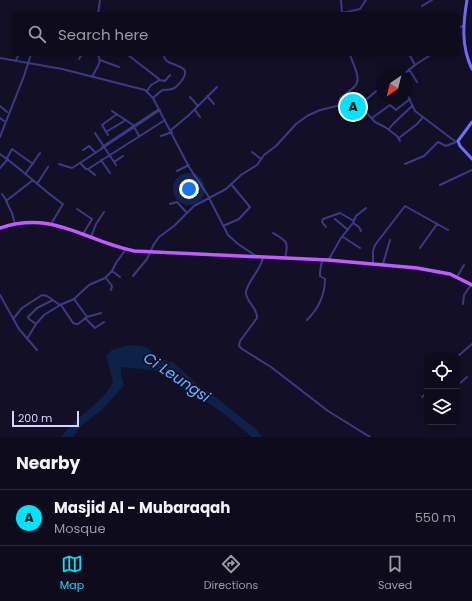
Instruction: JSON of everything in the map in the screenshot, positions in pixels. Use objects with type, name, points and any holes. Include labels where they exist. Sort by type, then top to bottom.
[{"type":"main road","points":[[0,228],[15,224],[34,222],[51,224],[126,249],[150,252],[328,260],[373,264],[438,271],[472,284]]},
{"type":"street","points":[[98,12],[100,0]]},
{"type":"street","points":[[340,0],[342,12]]},
{"type":"street","points":[[346,12],[360,9],[366,0]]},
{"type":"street","points":[[422,6],[432,0]]},
{"type":"street","points":[[467,0],[463,26],[465,51],[472,69]]},
{"type":"street","points":[[16,60],[18,56]]},
{"type":"street","points":[[0,137],[24,76],[29,56]]},
{"type":"street","points":[[92,77],[101,56]]},
{"type":"street","points":[[132,56],[159,80],[166,82],[170,75]]},
{"type":"street","points":[[153,98],[162,90],[171,91],[174,89],[185,75],[185,70],[182,67],[166,61],[163,58],[164,56]]},
{"type":"street","points":[[339,105],[340,98],[355,88],[358,80],[351,56]]},
{"type":"street","points":[[410,56],[415,65]]},
{"type":"street","points":[[410,68],[429,56]]},
{"type":"street","points":[[0,58],[27,62],[147,91],[153,98],[223,226],[233,240],[258,257]]},
{"type":"street","points":[[100,60],[119,67]]},
{"type":"street","points":[[412,74],[417,82]]},
{"type":"street","points":[[147,91],[151,85],[159,80]]},
{"type":"street","points":[[161,136],[171,131],[217,87]]},
{"type":"street","points":[[133,276],[147,259],[159,237],[174,226],[194,206],[226,189],[243,174],[257,165],[265,154],[280,142],[293,127],[307,116],[320,110],[370,98],[376,92]]},
{"type":"street","points":[[207,96],[214,104]]},
{"type":"street","points":[[190,97],[198,106]]},
{"type":"street","points":[[360,101],[364,109],[378,124],[385,127],[399,139],[415,126],[423,117]]},
{"type":"street","points":[[372,118],[390,104],[396,110],[404,104]]},
{"type":"street","points":[[0,106],[8,112]]},
{"type":"street","points":[[389,130],[393,124],[412,106],[415,111],[457,142],[472,160]]},
{"type":"street","points":[[194,109],[200,117]]},
{"type":"street","points":[[59,164],[71,168],[159,110]]},
{"type":"street","points":[[112,111],[134,126],[139,136]]},
{"type":"street","points":[[108,135],[102,125],[117,114]]},
{"type":"street","points":[[0,118],[4,121]]},
{"type":"street","points":[[106,132],[126,120]]},
{"type":"street","points":[[88,169],[165,120]]},
{"type":"street","points":[[405,164],[424,156],[438,142],[446,146],[457,142],[472,122]]},
{"type":"street","points":[[95,133],[116,165]]},
{"type":"street","points":[[83,150],[89,146],[95,152]]},
{"type":"street","points":[[0,168],[7,159],[11,150],[14,150],[33,164]]},
{"type":"street","points":[[252,152],[261,159]]},
{"type":"street","points":[[26,173],[40,153]]},
{"type":"street","points":[[0,154],[26,173],[37,184],[63,204],[51,224]]},
{"type":"street","points":[[114,162],[123,156]]},
{"type":"street","points":[[101,160],[110,173]]},
{"type":"street","points":[[80,163],[86,169],[96,174]]},
{"type":"street","points":[[177,171],[189,165]]},
{"type":"street","points":[[37,184],[48,167]]},
{"type":"street","points":[[440,185],[472,170]]},
{"type":"street","points":[[7,200],[33,180]]},
{"type":"street","points":[[223,226],[239,219],[250,207],[231,184]]},
{"type":"street","points":[[2,194],[7,200],[6,203],[13,216],[15,224]]},
{"type":"street","points":[[170,204],[177,202],[186,213]]},
{"type":"street","points":[[373,264],[373,251],[375,245],[404,207],[407,206],[448,230]]},
{"type":"street","points":[[328,260],[354,222],[356,216],[366,208]]},
{"type":"street","points":[[77,209],[92,219],[84,234]]},
{"type":"street","points":[[91,237],[96,224],[104,212]]},
{"type":"street","points":[[326,227],[322,222],[323,219],[340,213],[354,222],[361,231]]},
{"type":"street","points":[[335,219],[348,230]]},
{"type":"street","points":[[420,248],[437,224]]},
{"type":"street","points":[[273,234],[283,239],[287,243],[288,248],[285,258]]},
{"type":"street","points":[[343,237],[360,248]]},
{"type":"street","points":[[382,265],[390,240]]},
{"type":"street","points":[[27,339],[36,324],[44,315],[60,305],[74,299],[89,285],[105,278],[112,271],[126,249]]},
{"type":"street","points":[[263,257],[260,268],[246,292],[247,297],[255,310],[256,318],[240,341],[239,346],[271,367],[318,404],[370,437]]},
{"type":"street","points":[[308,320],[323,294],[325,279],[320,276],[322,260]]},
{"type":"street","points":[[457,277],[464,264]]},
{"type":"street","points":[[112,271],[120,277]]},
{"type":"street","points":[[105,278],[112,286],[111,290]]},
{"type":"street","points":[[463,304],[464,294],[472,284]]},
{"type":"street","points":[[0,295],[13,319],[37,350]]},
{"type":"street","points":[[13,319],[22,308],[42,295],[47,296],[60,305],[74,324],[77,324],[86,317],[101,313]]},
{"type":"street","points":[[74,299],[78,306],[81,307],[94,328],[104,322]]},
{"type":"street","points":[[36,324],[28,319],[28,317],[35,310],[53,300]]},
{"type":"street","points":[[460,354],[472,344]]},
{"type":"street","points":[[460,383],[467,377]]},
{"type":"water","name":"Ci Leungsi","points":[[130,345],[146,347],[162,359],[174,363],[200,387],[212,394],[257,430],[262,437],[252,437],[220,411],[160,371],[121,367],[124,385],[102,410],[83,424],[73,437],[61,437],[103,397],[113,382],[106,356],[112,350]]},
{"type":"place","name":"Masjid Al - Mubaraqah","points":[[353,107]]}]
